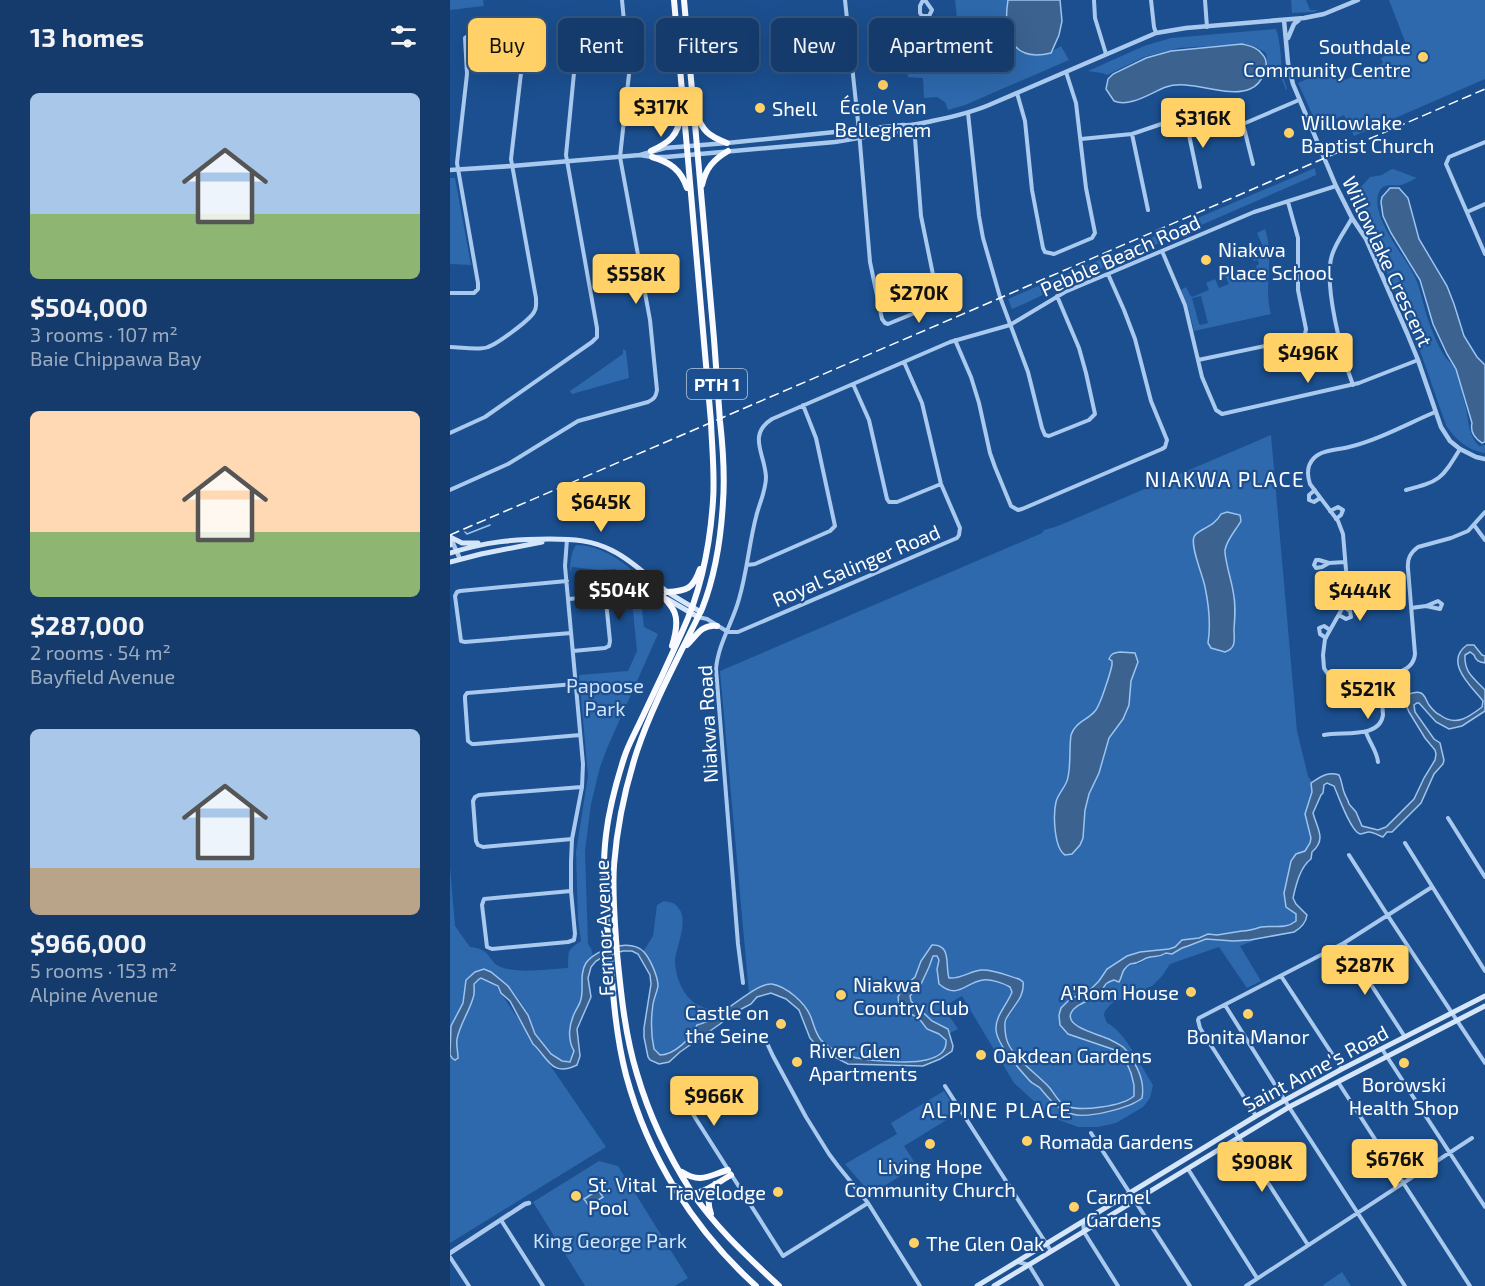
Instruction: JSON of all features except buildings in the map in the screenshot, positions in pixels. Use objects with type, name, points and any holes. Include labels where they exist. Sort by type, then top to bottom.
[{"type":"highway","name":"Fermor Avenue","points":[[674,0],[713,461],[713,500],[706,555],[691,610],[625,755],[606,834],[603,874],[620,1048],[626,1074],[644,1127],[670,1181],[701,1227],[726,1257],[756,1286]]},
{"type":"highway","name":"Fermor Avenue","points":[[684,0],[724,462],[723,502],[712,576],[699,614],[637,751],[626,794],[617,835],[614,867],[615,927],[623,1010],[637,1074],[659,1134],[693,1194],[747,1256],[779,1286]]},
{"type":"highway","points":[[683,105],[680,123],[674,136],[651,154],[676,168],[685,180],[691,201]]},
{"type":"highway","points":[[693,106],[707,133],[728,147],[710,164],[704,174],[701,192]]},
{"type":"highway","points":[[667,592],[689,588],[695,581],[706,555]]},
{"type":"highway","points":[[653,587],[669,602],[676,617],[677,632],[665,668]]},
{"type":"highway","points":[[683,650],[702,628],[717,626]]},
{"type":"highway","points":[[679,1171],[691,1177],[703,1178],[730,1172]]},
{"type":"highway","points":[[670,1181],[684,1193],[693,1194],[715,1184],[730,1172]]},
{"type":"highway","points":[[714,1220],[708,1206],[708,1196],[715,1184]]},
{"type":"main road","points":[[450,545],[450,537],[462,543],[518,539],[580,540],[614,551],[691,610]]},
{"type":"main road","points":[[450,562],[556,539]]},
{"type":"main road","points":[[450,553],[486,543]]},
{"type":"main road","points":[[632,563],[665,598],[699,614]]},
{"type":"main road","name":"Saint Anne's Road","points":[[977,1286],[1256,1116],[1485,996]]},
{"type":"main road","name":"Saint Anne's Road","points":[[994,1286],[1288,1107],[1485,1006]]},
{"type":"main road","points":[[989,1286],[991,1278]]},
{"type":"street","points":[[622,0],[624,18]]},
{"type":"street","points":[[845,0],[860,139],[870,264],[882,319],[885,323],[890,324],[934,305],[938,299],[921,216],[912,125]]},
{"type":"street","points":[[1094,0],[1095,18],[1106,54]]},
{"type":"street","points":[[1151,0],[1156,33]]},
{"type":"street","points":[[1205,0],[1207,27]]},
{"type":"street","points":[[450,170],[651,154],[687,155],[782,138],[912,125],[968,113],[1156,33],[1304,18],[1324,14],[1347,2],[1358,0]]},
{"type":"street","points":[[1286,42],[1294,24],[1304,18]]},
{"type":"street","name":"Willowlake Crescent","points":[[1284,20],[1290,77],[1336,186],[1352,218],[1366,239],[1418,360],[1445,435],[1460,449],[1485,459]]},
{"type":"street","points":[[450,293],[474,293],[478,289],[457,163],[467,74],[465,38],[471,34],[509,31],[516,33],[521,74],[511,159],[537,307],[528,320],[491,346],[450,347]]},
{"type":"street","points":[[450,434],[485,417],[597,337],[566,161],[574,72]]},
{"type":"street","points":[[450,489],[508,464],[578,421],[648,402],[656,395],[650,320],[620,157],[629,72]]},
{"type":"street","points":[[1017,93],[1025,120],[1036,218],[1045,252],[1054,254],[1092,238],[1095,232],[1086,188],[1076,103],[1066,72]]},
{"type":"street","points":[[1081,139],[1132,134],[1185,116],[1243,124],[1299,100]]},
{"type":"street","points":[[968,113],[979,216],[989,260],[1028,372],[1042,428],[1045,435],[1052,436],[1089,420],[1095,412],[1076,338],[1057,296]]},
{"type":"street","points":[[1185,116],[1200,188]]},
{"type":"street","points":[[1243,124],[1253,164]]},
{"type":"street","points":[[651,154],[687,146],[783,146],[835,142],[904,130],[912,125]]},
{"type":"street","points":[[1132,134],[1148,210]]},
{"type":"street","points":[[782,138],[783,146]]},
{"type":"street","points":[[1485,141],[1447,160],[1447,168],[1485,254]]},
{"type":"street","name":"Pebble Beach Road","points":[[759,434],[772,418],[956,340],[1010,325],[1057,296],[1162,250],[1254,212],[1336,186]]},
{"type":"street","points":[[1198,360],[1298,339],[1305,334],[1306,328],[1298,290],[1298,238],[1288,202]]},
{"type":"street","points":[[1467,212],[1485,204]]},
{"type":"street","points":[[1352,218],[1338,240],[1333,253],[1330,265],[1330,284],[1332,305],[1347,370],[1353,385]]},
{"type":"street","points":[[1162,250],[1185,305],[1202,377],[1216,411],[1222,414],[1368,381],[1418,360]]},
{"type":"street","points":[[956,340],[975,386],[995,467],[1011,506],[1014,508],[1022,509],[1162,449],[1167,444],[1167,440],[1151,401],[1131,328],[1108,274]]},
{"type":"street","name":"Royal Salinger Road","points":[[728,632],[738,632],[957,538],[959,535],[960,528],[941,484],[922,403],[904,362]]},
{"type":"street","points":[[853,384],[869,420],[889,502],[897,502],[941,484]]},
{"type":"street","points":[[747,565],[755,564],[830,531],[835,526],[816,438],[803,405]]},
{"type":"street","points":[[1435,412],[1364,443],[1325,452],[1315,457],[1307,470],[1314,490],[1341,528],[1345,562],[1348,594],[1344,607],[1323,646],[1324,668],[1327,673],[1338,678],[1406,670],[1414,658],[1407,562],[1418,547],[1468,531],[1485,512]]},
{"type":"street","name":"Niakwa Road","points":[[743,983],[716,669],[719,651],[739,600],[754,524],[765,484],[765,466],[758,443],[759,434]]},
{"type":"street","points":[[1406,490],[1437,480],[1449,467],[1460,449]]},
{"type":"street","points":[[1314,490],[1309,495],[1309,500],[1314,502],[1320,498]]},
{"type":"street","points":[[1330,511],[1341,507],[1342,513],[1336,519]]},
{"type":"street","points":[[1474,525],[1485,539]]},
{"type":"street","points":[[450,537],[460,559]]},
{"type":"street","points":[[567,539],[568,599],[583,764],[582,787],[572,839],[571,891],[574,940],[489,949],[486,943],[482,901],[487,898],[571,891]]},
{"type":"street","points":[[1329,563],[1345,562]]},
{"type":"street","points":[[567,581],[460,591],[455,596],[459,637],[465,642],[571,633]]},
{"type":"street","points":[[568,599],[605,597],[610,641],[609,646],[605,648],[573,651]]},
{"type":"street","points":[[1411,608],[1426,606]]},
{"type":"street","points":[[1339,615],[1346,619],[1351,617],[1350,611],[1344,607]]},
{"type":"street","points":[[699,614],[728,632]]},
{"type":"street","points":[[1326,638],[1320,634],[1319,628],[1324,626],[1330,630]]},
{"type":"street","points":[[1324,735],[1366,732],[1375,729],[1383,720],[1380,674]]},
{"type":"street","points":[[575,684],[467,693],[465,699],[468,741],[475,744],[580,735]]},
{"type":"street","points":[[1366,732],[1378,762]]},
{"type":"street","points":[[572,839],[483,847],[476,841],[473,801],[479,795],[582,787]]},
{"type":"street","points":[[1448,818],[1485,877]]},
{"type":"street","points":[[1406,843],[1485,971]]},
{"type":"street","points":[[1349,855],[1485,1063]]},
{"type":"street","points":[[1256,1116],[1200,1028],[1199,1018],[1344,943],[1432,886]]},
{"type":"street","points":[[1344,943],[1405,1037]]},
{"type":"street","points":[[1281,976],[1342,1069]]},
{"type":"street","points":[[1225,1005],[1288,1107],[1405,1286]]},
{"type":"street","points":[[766,1041],[823,1145],[837,1166],[868,1203],[920,1286]]},
{"type":"street","points":[[1382,1049],[1485,1207]]},
{"type":"street","points":[[1338,1082],[1470,1286]]},
{"type":"street","points":[[945,1086],[1051,1252]]},
{"type":"street","points":[[682,1097],[783,1257],[868,1203]]},
{"type":"street","points":[[1234,1130],[1308,1245]]},
{"type":"street","points":[[1091,1133],[1190,1286]]},
{"type":"street","points":[[1246,1286],[1472,1138]]},
{"type":"street","points":[[1188,1169],[1257,1278]]},
{"type":"street","points":[[469,1286],[450,1255],[529,1203]]},
{"type":"street","points":[[501,1220],[543,1286]]},
{"type":"street","points":[[1083,1222],[1083,1232],[1118,1286]]},
{"type":"street","points":[[1018,1262],[1029,1265],[1042,1286]]},
{"type":"green space","points":[[450,0],[483,0],[484,6],[450,10]]},
{"type":"green space","points":[[955,0],[1008,0],[1007,18],[957,18]]},
{"type":"green space","points":[[1291,0],[1306,0],[1310,10],[1318,10],[1292,13]]},
{"type":"green space","name":"Southdale Community Centre","points":[[1389,0],[1485,0],[1485,79],[1354,136],[1344,115],[1318,127],[1298,83],[1337,66],[1345,80],[1383,63],[1381,58],[1406,44]]},
{"type":"green space","points":[[1276,29],[1286,90],[1281,77],[1263,78],[1266,53],[1254,46],[1242,44],[1179,48],[1144,57],[1107,75],[1088,71],[1144,46],[1171,38]]},
{"type":"green space","points":[[1014,43],[1022,51],[1036,55],[1053,51],[1061,46],[1069,60],[965,105],[948,110],[945,102],[937,97],[924,98],[923,78],[908,77],[908,72],[1014,72]]},
{"type":"green space","points":[[1315,168],[1316,175],[1012,309],[1008,299]]},
{"type":"green space","points":[[1393,169],[1417,178],[1403,184],[1382,188],[1378,195],[1377,205],[1380,215],[1390,237],[1415,277],[1436,340],[1457,373],[1471,433],[1479,446],[1485,445],[1485,453],[1462,444],[1446,425],[1418,345],[1372,238],[1353,207],[1348,192],[1359,189],[1370,177],[1382,175]]},
{"type":"green space","points":[[450,178],[455,178],[471,265],[450,264]]},
{"type":"green space","points":[[1265,229],[1268,240],[1268,293],[1271,314],[1194,331],[1188,306],[1181,290],[1186,287],[1192,297],[1209,290],[1206,283],[1215,279],[1219,288],[1229,284],[1225,275],[1238,269],[1241,276],[1257,269],[1258,260],[1253,259],[1266,253],[1257,233]],"holes":[[[1201,296],[1208,323],[1199,324],[1192,298]]]},
{"type":"green space","points":[[623,349],[626,351],[629,378],[572,394],[570,391],[623,354]]},
{"type":"green space","name":"Niakwa Country Club","points":[[1271,435],[1297,731],[1308,776],[1312,782],[1312,792],[1305,814],[1311,838],[1310,843],[1305,851],[1296,855],[1289,867],[1288,909],[1296,914],[1296,921],[1284,926],[1261,927],[1217,935],[1208,934],[1199,938],[1182,940],[1169,949],[1127,956],[1107,969],[1091,989],[1069,1000],[1060,1025],[1068,1034],[1115,1050],[1124,1057],[1132,1073],[1134,1096],[1121,1103],[1102,1107],[1081,1109],[1063,1105],[1048,1086],[1017,1057],[1006,1037],[1005,1025],[1019,1000],[1022,982],[1019,979],[986,970],[949,978],[948,961],[932,945],[921,961],[915,977],[899,994],[903,1012],[916,1017],[929,1030],[942,1035],[946,1040],[946,1047],[941,1054],[930,1058],[902,1062],[849,1057],[824,1044],[808,1011],[793,994],[755,989],[749,994],[720,671],[1042,533],[1044,530]]},
{"type":"green space","name":"Papoose Park","points":[[576,545],[605,552],[644,582],[641,585],[646,591],[644,595],[640,594],[644,627],[658,634],[608,746],[591,804],[585,851],[588,944],[593,956],[584,970],[582,998],[569,1034],[570,1044],[574,1051],[570,1062],[558,1059],[548,1051],[533,1030],[529,1016],[516,996],[498,977],[485,970],[606,1147],[450,1243],[450,866],[455,926],[470,947],[483,950],[493,962],[508,969],[568,968],[569,952],[581,941],[576,852],[588,776],[579,675],[628,671],[637,651],[630,580],[616,569],[572,567],[570,573],[572,555]]},
{"type":"green space","points":[[664,901],[673,903],[682,915],[682,930],[675,966],[682,987],[694,1003],[721,1013],[697,1025],[687,1040],[677,1049],[660,1055],[654,1049],[652,1038],[657,977],[643,952],[653,936],[657,905]]},
{"type":"green space","points":[[1203,939],[1234,941],[1258,939],[1240,946],[1261,981],[1247,988],[1219,947],[1170,964],[1152,986],[1112,1003],[1105,1011],[1107,1023],[1114,1027],[1127,1042],[1153,1085],[1150,1098],[1143,1107],[1116,1123],[1098,1127],[1078,1127],[1051,1117],[1014,1083],[962,996],[943,1007],[958,1029],[950,1033],[948,1029],[932,1021],[910,998],[919,986],[934,956],[938,957],[937,976],[970,983],[984,980],[999,982],[1008,986],[1012,989],[1010,998],[1004,1006],[996,1030],[1029,1079],[1062,1110],[1089,1115],[1101,1114],[1139,1101],[1144,1090],[1129,1053],[1107,1038],[1086,1032],[1070,1018],[1072,1011],[1100,994],[1107,983],[1121,974],[1128,965],[1138,964]]},
{"type":"green space","points":[[944,1091],[958,1113],[904,1146],[917,1166],[871,1194],[845,1164],[897,1134],[891,1123]]},
{"type":"green space","name":"King George Park","points":[[599,1161],[618,1166],[688,1278],[675,1286],[585,1286],[533,1202]]},
{"type":"green space","points":[[1342,1272],[1351,1286],[1323,1285]]},
{"type":"shaded area","points":[[1008,0],[1060,0],[1062,21],[1051,53],[1037,55],[1018,49],[1014,44],[1014,18],[1007,18]]},
{"type":"shaded area","points":[[1242,44],[1258,50],[1266,63],[1262,78],[1250,89],[1230,92],[1176,85],[1134,101],[1120,103],[1114,101],[1106,89],[1108,79],[1113,74],[1146,58],[1171,51]]},
{"type":"shaded area","points":[[1390,188],[1399,188],[1408,198],[1419,239],[1447,286],[1464,336],[1485,365],[1485,442],[1482,443],[1473,434],[1472,423],[1456,369],[1433,324],[1420,280],[1383,216],[1382,197]]},
{"type":"shaded area","points":[[1227,512],[1240,515],[1241,521],[1225,550],[1235,610],[1234,643],[1225,652],[1211,648],[1208,643],[1208,601],[1193,541],[1196,534],[1218,519],[1221,514]]},
{"type":"shaded area","points":[[1467,645],[1474,645],[1485,656],[1485,663],[1478,661],[1470,652],[1465,655],[1468,671],[1485,690],[1485,711],[1462,726],[1449,729],[1436,722],[1419,703],[1414,705],[1415,712],[1434,739],[1440,743],[1444,760],[1434,774],[1421,803],[1392,832],[1387,832],[1383,837],[1371,832],[1360,834],[1356,832],[1334,786],[1327,783],[1324,785],[1323,793],[1313,813],[1320,834],[1319,843],[1312,852],[1311,859],[1301,871],[1293,898],[1307,915],[1301,927],[1294,932],[1250,940],[1206,939],[1172,954],[1166,953],[1130,964],[1124,970],[1119,982],[1114,980],[1108,983],[1098,995],[1073,1010],[1070,1018],[1077,1026],[1117,1043],[1132,1058],[1143,1087],[1142,1098],[1136,1102],[1108,1112],[1088,1115],[1072,1114],[1058,1107],[1020,1070],[1004,1050],[997,1036],[997,1020],[1012,992],[1010,987],[986,980],[956,991],[946,989],[939,984],[937,956],[933,956],[921,984],[910,996],[911,1001],[932,1021],[948,1029],[953,1046],[952,1051],[940,1059],[923,1066],[848,1064],[817,1046],[810,1038],[799,1010],[786,999],[771,993],[757,997],[751,1004],[732,1014],[669,1062],[659,1064],[648,1057],[644,1037],[651,984],[650,975],[638,954],[632,951],[623,951],[603,957],[591,967],[588,978],[591,997],[577,1029],[580,1056],[577,1065],[561,1069],[551,1064],[533,1044],[510,1001],[501,993],[498,986],[481,978],[474,984],[474,996],[458,1034],[458,1058],[455,1060],[450,1055],[451,1026],[463,1003],[466,980],[475,972],[484,969],[508,986],[528,1015],[535,1034],[551,1054],[562,1061],[570,1062],[574,1051],[570,1042],[570,1026],[581,999],[582,976],[586,963],[597,953],[614,947],[630,946],[644,952],[658,982],[653,1004],[652,1032],[654,1049],[660,1055],[671,1052],[682,1045],[697,1025],[716,1016],[756,989],[772,984],[783,988],[799,1000],[810,1015],[819,1037],[838,1052],[876,1061],[926,1060],[943,1051],[946,1040],[927,1029],[913,1015],[903,1012],[898,997],[904,986],[903,981],[907,984],[915,977],[921,961],[932,945],[943,948],[949,978],[986,970],[1023,982],[1020,997],[1005,1021],[1008,1044],[1017,1057],[1048,1086],[1063,1105],[1073,1108],[1091,1108],[1129,1100],[1134,1096],[1134,1085],[1124,1057],[1115,1050],[1068,1034],[1060,1025],[1061,1008],[1069,1000],[1091,989],[1107,969],[1127,956],[1140,952],[1169,949],[1182,940],[1199,938],[1208,934],[1217,935],[1261,927],[1284,926],[1296,921],[1296,914],[1286,907],[1284,893],[1291,861],[1296,854],[1305,851],[1310,843],[1311,838],[1305,814],[1312,792],[1311,783],[1328,774],[1339,775],[1344,793],[1362,826],[1378,830],[1386,827],[1414,799],[1436,754],[1409,712],[1407,695],[1415,692],[1421,693],[1435,712],[1451,720],[1467,717],[1482,707],[1483,701],[1467,682],[1459,666],[1460,652]]},
{"type":"shaded area","points":[[1135,653],[1138,662],[1131,681],[1129,705],[1123,719],[1109,738],[1099,773],[1089,794],[1085,810],[1083,838],[1072,854],[1065,855],[1061,851],[1055,831],[1055,808],[1068,777],[1071,735],[1075,727],[1097,708],[1112,665],[1109,659],[1112,654]]},
{"type":"shaded area","points":[[598,1190],[603,1197],[589,1206],[584,1199]]},
{"type":"waterway","points":[[465,532],[467,534],[490,525]]},
{"type":"railway","points":[[450,535],[1485,89]]},
{"type":"place","name":"Southdale Community Centre","points":[[1423,57]]},
{"type":"place","name":"École Van Belleghem","points":[[883,85]]},
{"type":"place","name":"Shell","points":[[760,108]]},
{"type":"place","name":"Willowlake Baptist Church","points":[[1289,133]]},
{"type":"place","name":"Niakwa Place School","points":[[1206,260]]},
{"type":"place","name":"A'Rom House","points":[[1191,992]]},
{"type":"place","name":"Niakwa Country Club","points":[[841,995]]},
{"type":"place","name":"Bonita Manor","points":[[1248,1014]]},
{"type":"place","name":"Castle on the Seine","points":[[781,1024]]},
{"type":"place","name":"Oakdean Gardens","points":[[981,1055]]},
{"type":"place","name":"River Glen Apartments","points":[[797,1062]]},
{"type":"place","name":"Borowski Health Shop","points":[[1404,1063]]},
{"type":"place","name":"Romada Gardens","points":[[1027,1141]]},
{"type":"place","name":"Living Hope Community Church","points":[[930,1144]]},
{"type":"place","name":"Travelodge","points":[[778,1192]]},
{"type":"place","name":"St. Vital Pool","points":[[576,1196]]},
{"type":"place","name":"Carmel Gardens","points":[[1074,1207]]},
{"type":"place","name":"The Glen Oak","points":[[914,1243]]},
{"type":"district","name":"NIAKWA PLACE","points":[[1225,478]]},
{"type":"district","name":"ALPINE PLACE","points":[[997,1109]]}]
